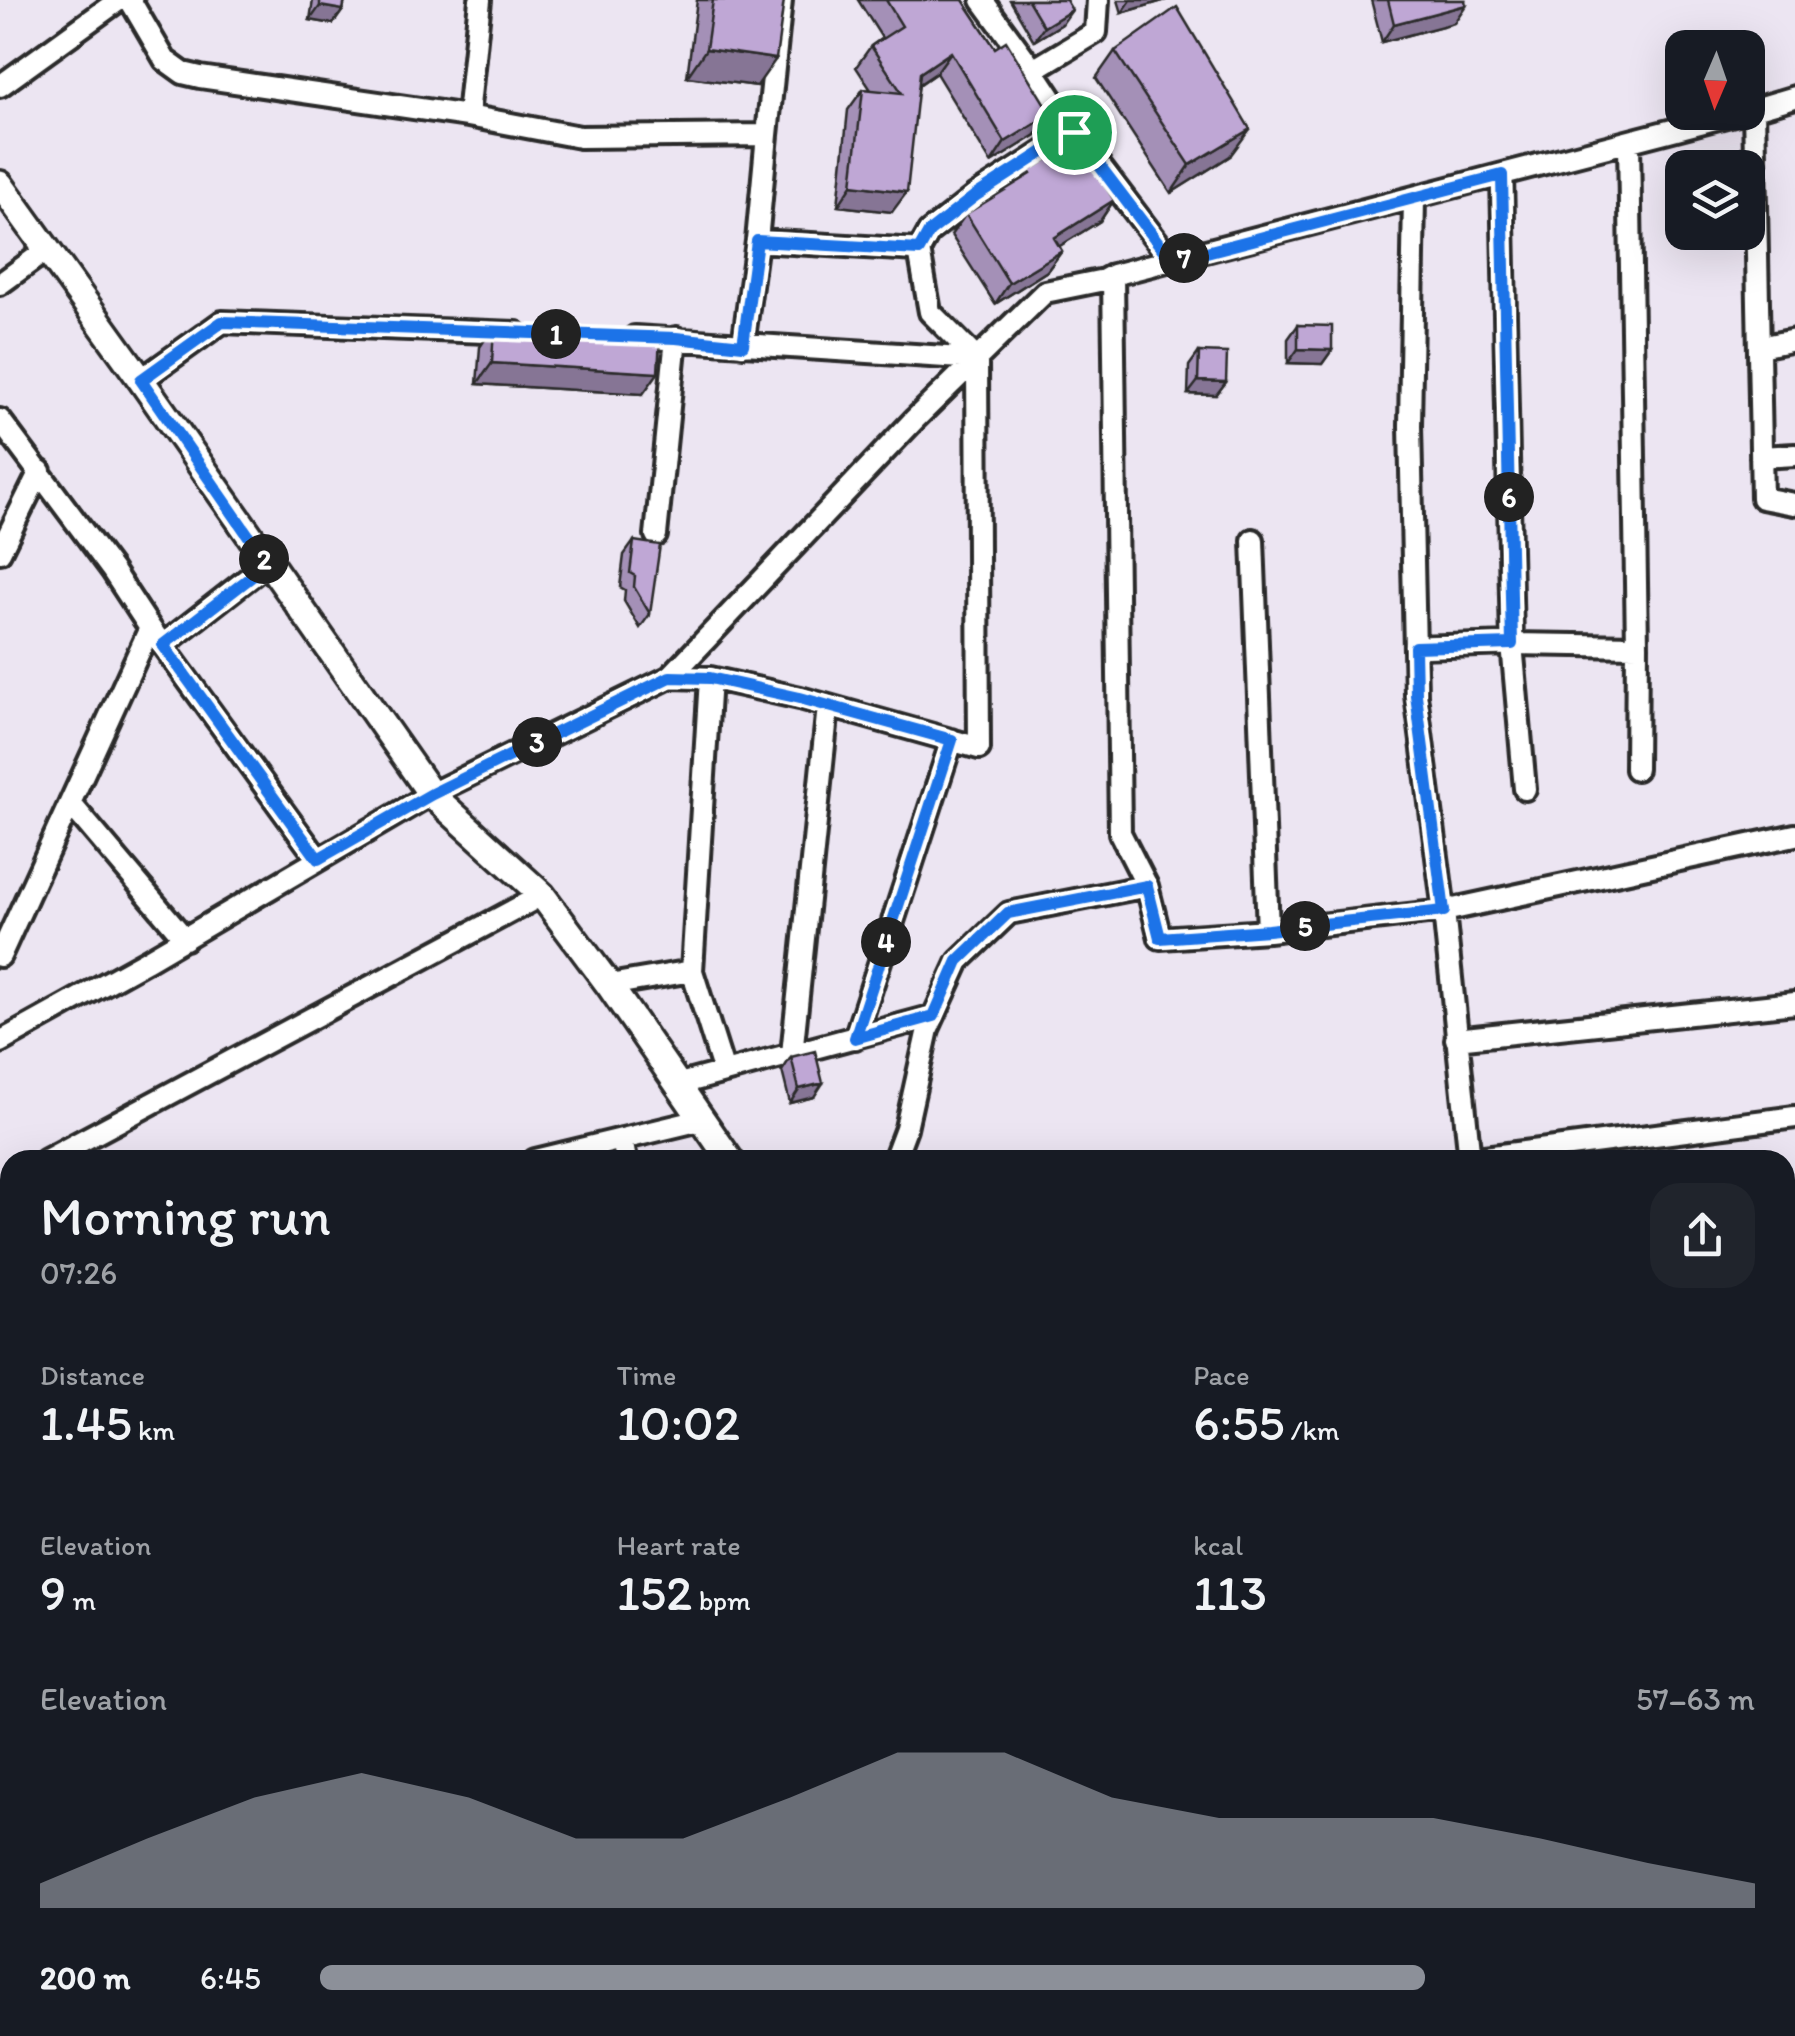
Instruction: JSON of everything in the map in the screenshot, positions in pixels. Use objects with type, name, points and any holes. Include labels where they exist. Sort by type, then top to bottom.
[{"type":"street","points":[[0,86],[119,0]]},
{"type":"street","points":[[130,0],[165,60],[183,73],[200,77],[580,136],[766,135]]},
{"type":"street","points":[[468,116],[480,0]]},
{"type":"street","points":[[743,345],[780,0]]},
{"type":"street","points":[[982,0],[1074,132],[1172,261]]},
{"type":"street","points":[[1033,70],[1096,32],[1098,0]]},
{"type":"street","points":[[1765,106],[1795,97]]},
{"type":"street","points":[[0,1042],[432,794],[670,677],[915,419],[1045,292],[1104,280],[1674,130]]},
{"type":"street","points":[[1749,130],[1762,498],[1794,504],[1795,524]]},
{"type":"street","points":[[670,677],[710,678],[979,748],[977,359],[930,312],[919,250],[929,232],[975,196],[1074,132]]},
{"type":"street","points":[[1628,142],[1636,770]]},
{"type":"street","points":[[1502,175],[1512,644],[1525,789]]},
{"type":"street","points":[[0,184],[432,794],[542,895],[723,1150]]},
{"type":"street","points":[[1414,198],[1410,426],[1416,695],[1469,1150]]},
{"type":"street","points":[[757,241],[919,250]]},
{"type":"street","points":[[0,284],[48,250]]},
{"type":"street","points":[[1113,275],[1120,833],[1147,886],[1160,938],[1444,911],[1795,836]]},
{"type":"street","points":[[141,380],[222,322],[538,334]]},
{"type":"street","points":[[617,336],[977,359]]},
{"type":"street","points":[[656,535],[676,338]]},
{"type":"street","points":[[1759,348],[1795,340]]},
{"type":"street","points":[[0,420],[318,859]]},
{"type":"street","points":[[1762,457],[1795,455]]},
{"type":"street","points":[[0,552],[40,471]]},
{"type":"street","points":[[1253,540],[1268,930]]},
{"type":"street","points":[[0,956],[70,803],[156,636],[268,564]]},
{"type":"street","points":[[1415,647],[1637,646]]},
{"type":"street","points":[[710,678],[692,971],[724,1072]]},
{"type":"street","points":[[792,1054],[828,706]]},
{"type":"street","points":[[855,1038],[952,740]]},
{"type":"street","points":[[70,803],[185,938]]},
{"type":"street","points":[[898,1150],[928,1029],[958,961],[1008,913],[1147,886]]},
{"type":"street","points":[[65,1150],[542,895]]},
{"type":"street","points":[[609,985],[692,971]]},
{"type":"street","points":[[1456,1039],[1795,1003]]},
{"type":"street","points":[[676,1085],[934,1016]]},
{"type":"street","points":[[1546,1150],[1795,1117]]},
{"type":"street","points":[[624,1149],[701,1120]]},
{"type":"building","points":[[320,0],[345,0],[343,10],[320,6]]},
{"type":"building","points":[[713,0],[784,0],[776,59],[706,49]]},
{"type":"building","points":[[886,0],[963,0],[995,48],[1006,41],[1051,114],[1005,142],[951,52],[920,73],[907,192],[852,185],[863,89],[902,93],[871,46],[902,26]]},
{"type":"building","points":[[1028,0],[1066,0],[1072,10],[1044,27]]},
{"type":"building","points":[[1388,0],[1465,0],[1466,5],[1394,24]]},
{"type":"building","points":[[1177,7],[1250,129],[1190,165],[1115,51]]},
{"type":"building","points":[[1077,141],[1114,200],[1054,238],[1062,251],[1009,283],[966,214]]},
{"type":"building","points":[[1298,325],[1332,326],[1332,350],[1298,349]]},
{"type":"building","points":[[494,326],[660,337],[658,373],[492,363]]},
{"type":"building","points":[[1199,352],[1227,353],[1226,382],[1198,381]]},
{"type":"building","points":[[634,541],[660,545],[650,614],[634,587],[635,576],[630,573]]},
{"type":"building","points":[[815,1051],[823,1083],[799,1089],[791,1057]]},
{"type":"route","points":[[1074,132],[1172,261],[1502,175],[1512,644],[1415,647],[1416,695],[1444,911],[1160,938],[1147,886],[1008,913],[958,961],[934,1016],[855,1038],[952,740],[710,678],[670,677],[432,794],[318,859],[163,645],[268,564],[141,380],[222,322],[676,338],[743,345],[757,241],[919,250],[929,232],[975,196],[1074,132]]}]
